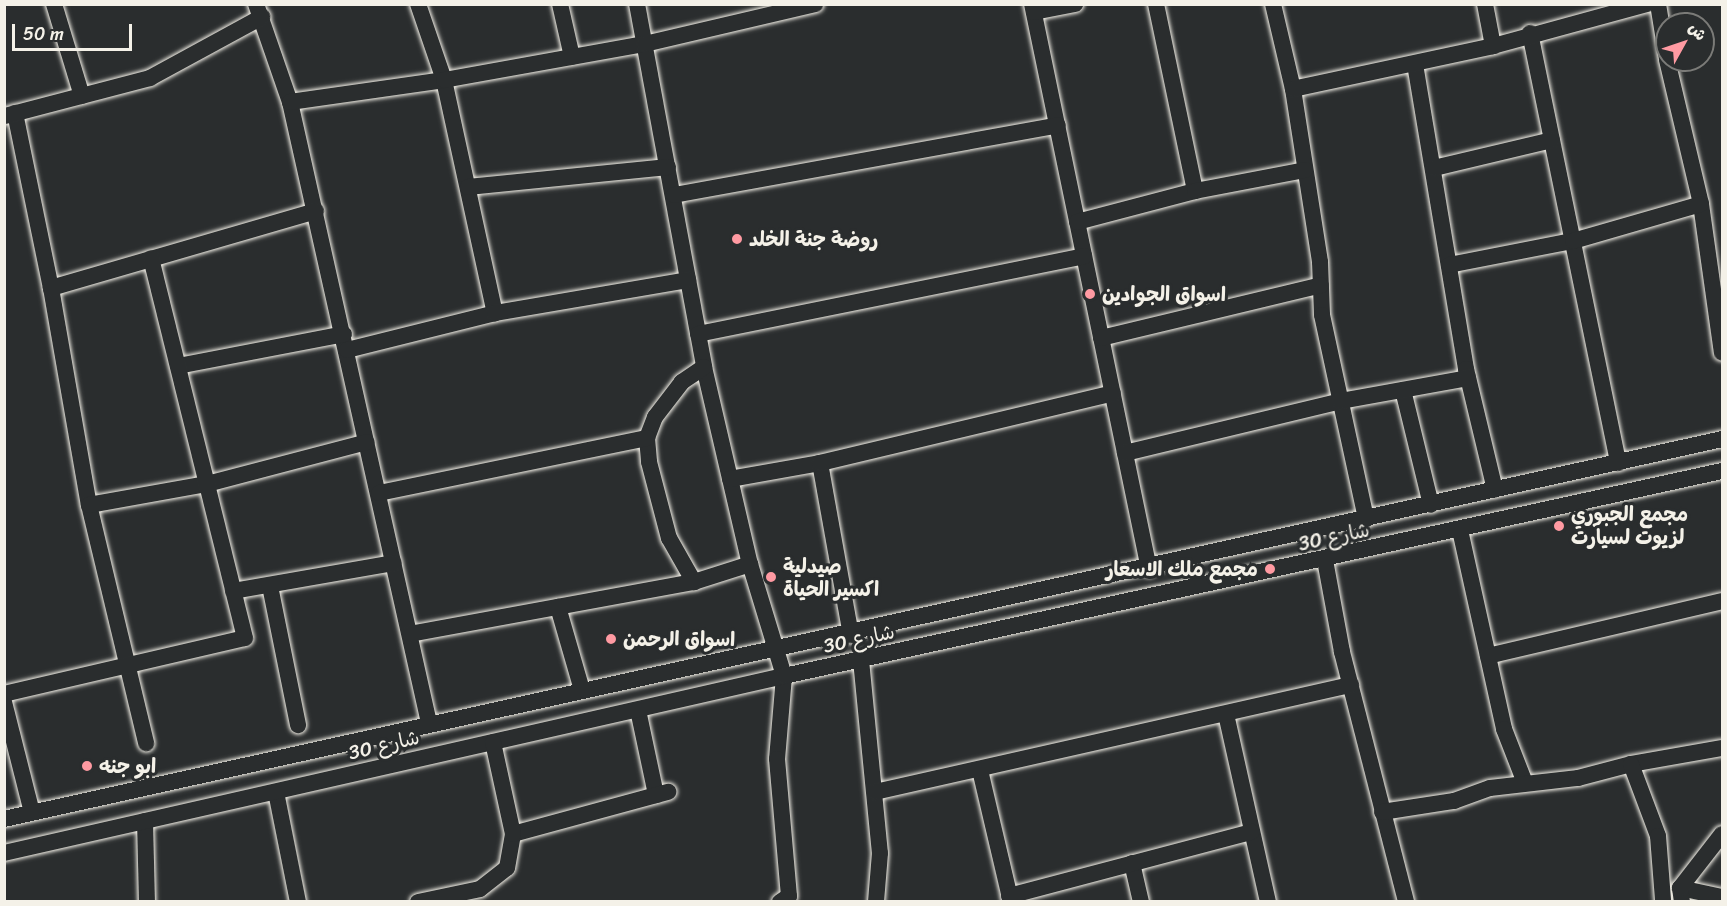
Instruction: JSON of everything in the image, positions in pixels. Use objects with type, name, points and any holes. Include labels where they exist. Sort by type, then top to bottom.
[{"type":"street","points":[[54,4],[82,96]]},
{"type":"street","points":[[418,4],[444,80],[495,313]]},
{"type":"street","points":[[560,4],[572,57]]},
{"type":"street","points":[[637,4],[704,367],[750,564],[778,649],[784,676],[777,759],[789,896],[780,902]]},
{"type":"street","points":[[290,102],[444,80],[645,44],[815,4]]},
{"type":"street","points":[[1074,4],[1033,8],[1149,568]]},
{"type":"street","points":[[1156,4],[1195,191]]},
{"type":"street","points":[[1273,4],[1293,89],[1321,285],[1322,315],[1366,519]]},
{"type":"street","points":[[1485,4],[1493,46]]},
{"type":"street","points":[[1293,89],[1493,46],[1530,33],[1647,4]]},
{"type":"street","points":[[146,743],[89,505],[51,288],[10,115],[150,78],[259,11],[290,102],[368,442],[429,723]]},
{"type":"street","points":[[1530,33],[1618,463]]},
{"type":"street","points":[[1415,64],[1468,378],[1495,490]]},
{"type":"street","points":[[1670,72],[1701,204],[1722,353]]},
{"type":"street","points":[[674,195],[1059,125]]},
{"type":"street","points":[[1434,168],[1552,140]]},
{"type":"street","points":[[468,188],[668,166]]},
{"type":"street","points":[[1077,222],[1195,191],[1305,170]]},
{"type":"street","points":[[1449,265],[1573,242],[1701,204]]},
{"type":"street","points":[[51,288],[316,211]]},
{"type":"street","points":[[698,334],[1084,256]]},
{"type":"street","points":[[4,694],[129,668],[245,638],[151,258]]},
{"type":"street","points":[[178,366],[345,342],[495,313],[688,280]]},
{"type":"street","points":[[1101,338],[1321,285]]},
{"type":"street","points":[[694,582],[669,538],[649,462],[648,438],[655,417],[682,382],[704,367]]},
{"type":"street","points":[[1125,453],[1341,401],[1468,378]]},
{"type":"street","points":[[1404,390],[1431,505]]},
{"type":"street","points":[[730,478],[820,463],[1113,393]]},
{"type":"street","points":[[379,493],[648,438]]},
{"type":"street","name":"شارع 30","points":[[4,819],[429,723],[851,635],[1722,440]]},
{"type":"street","points":[[89,505],[207,484],[368,442]]},
{"type":"street","points":[[820,463],[851,635]]},
{"type":"street","name":"شارع 30","points":[[4,853],[784,676],[1325,560],[1722,471]]},
{"type":"street","points":[[1460,530],[1504,729],[1525,783]]},
{"type":"street","points":[[1325,560],[1351,685],[1406,902]]},
{"type":"street","points":[[233,591],[394,563]]},
{"type":"street","points":[[410,634],[694,582],[750,564]]},
{"type":"street","points":[[270,586],[298,724]]},
{"type":"street","points":[[1488,656],[1722,601]]},
{"type":"street","points":[[558,607],[582,690]]},
{"type":"street","points":[[818,641],[825,668]]},
{"type":"street","points":[[861,660],[880,853],[876,902]]},
{"type":"street","points":[[875,792],[1351,685]]},
{"type":"street","points":[[4,702],[32,813]]},
{"type":"street","points":[[513,834],[662,794],[638,710]]},
{"type":"street","points":[[1226,714],[1268,902]]},
{"type":"street","points":[[418,902],[490,884],[507,868],[513,834],[493,742]]},
{"type":"street","points":[[1382,812],[1525,783],[1578,778],[1631,764],[1722,748]]},
{"type":"street","points":[[1631,764],[1658,836],[1658,901],[1682,895],[1722,897]]},
{"type":"street","points":[[980,770],[1010,899],[1252,832]]},
{"type":"street","points":[[276,792],[298,902]]},
{"type":"street","points":[[145,822],[147,902]]},
{"type":"street","points":[[1682,895],[1722,834]]},
{"type":"street","points":[[1132,864],[1141,902]]},
{"type":"place","name":"روضة جنة الخلد","points":[[737,239]]},
{"type":"place","name":"اسواق الجوادين","points":[[1090,294]]},
{"type":"place","name":"مجمع الجبوري لزيوت لسيارت","points":[[1559,526]]},
{"type":"place","name":"مجمع ملك الاسعار","points":[[1270,569]]},
{"type":"place","name":"صيدلية اكسير الحياة","points":[[771,577]]},
{"type":"place","name":"اسواق الرحمن","points":[[611,639]]},
{"type":"place","name":"ابو جنه","points":[[87,766]]}]
